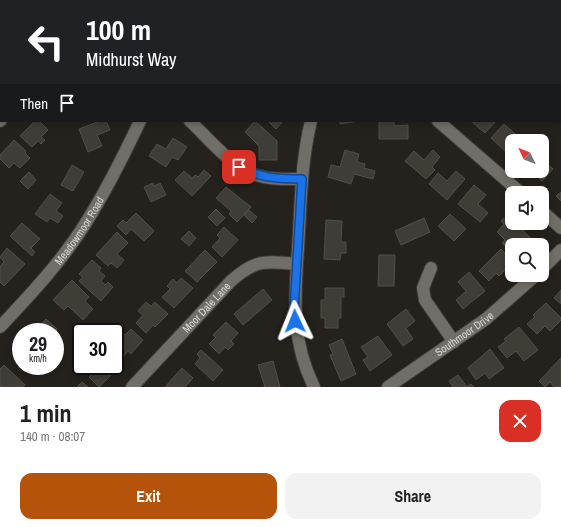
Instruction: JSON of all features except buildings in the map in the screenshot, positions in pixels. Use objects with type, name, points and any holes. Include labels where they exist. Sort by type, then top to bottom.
[{"type":"street","name":"Meadowmoor Road","points":[[0,327],[43,281],[82,228],[111,180],[140,122]]},
{"type":"street","points":[[191,122],[239,167],[254,174],[276,179],[302,179]]},
{"type":"street","points":[[311,122],[306,141],[302,179],[294,310],[298,343],[307,374],[314,387]]},
{"type":"street","points":[[439,122],[513,186]]},
{"type":"street","points":[[549,217],[561,228]]},
{"type":"street","points":[[549,262],[561,250]]},
{"type":"street","name":"Moor Dale Lane","points":[[132,387],[242,271],[254,264],[260,263],[270,262],[297,264]]},
{"type":"street","points":[[431,268],[423,288],[426,300],[454,342]]},
{"type":"street","name":"Southmoor Drive","points":[[388,387],[486,319],[528,282]]},
{"type":"route","points":[[239,167],[254,174],[276,179],[302,179],[294,310],[295,321]]}]
